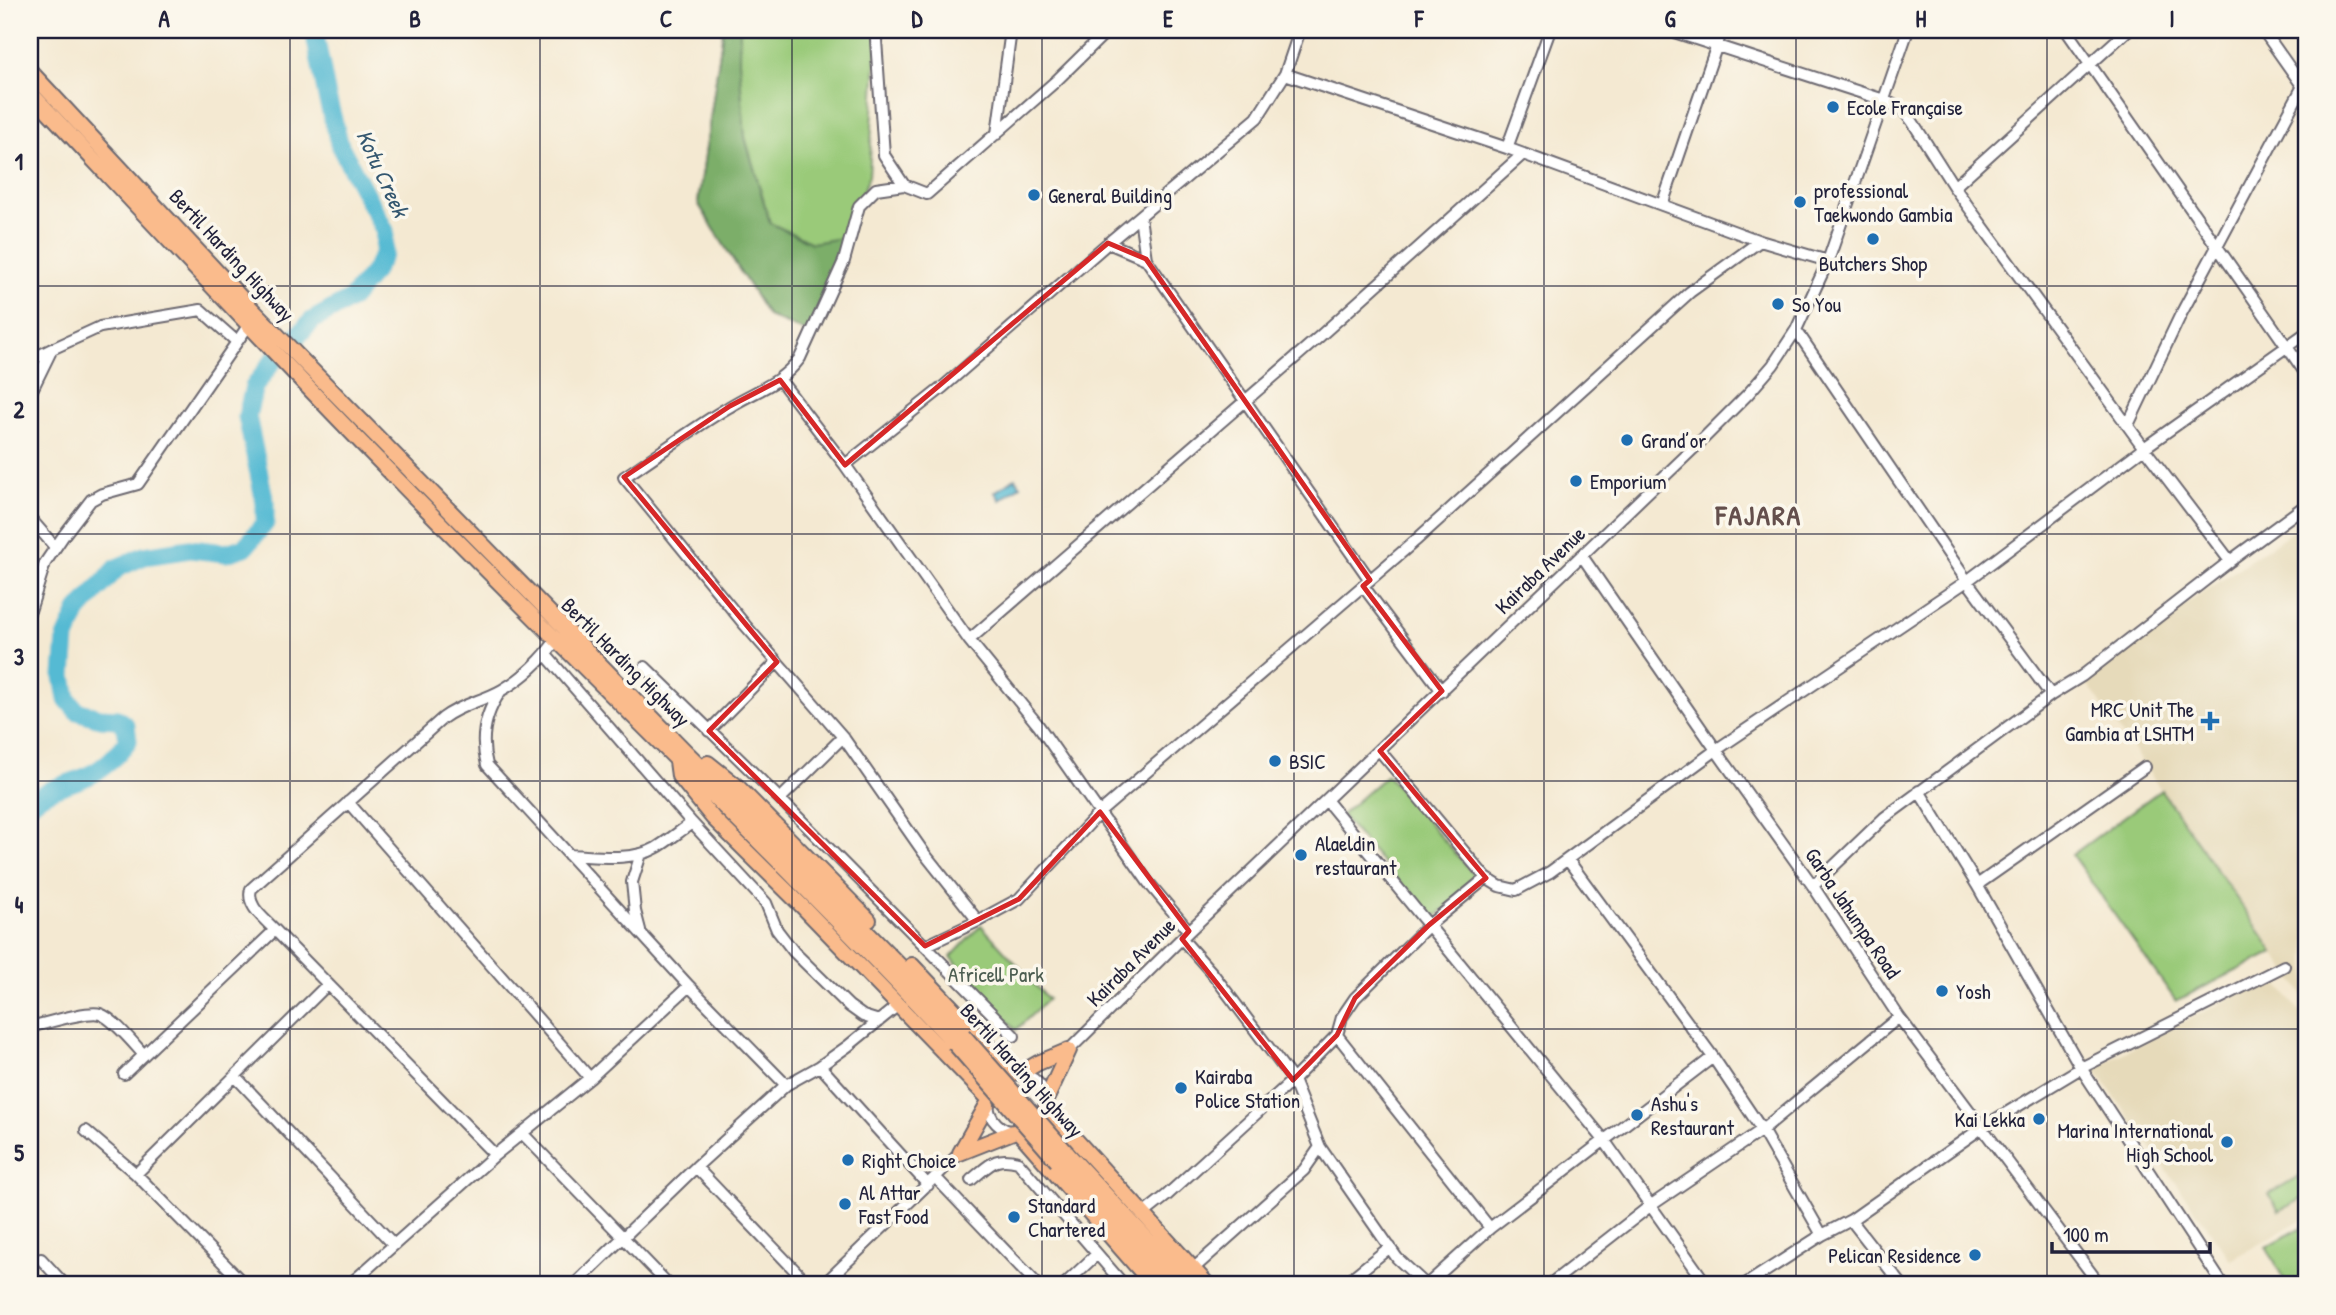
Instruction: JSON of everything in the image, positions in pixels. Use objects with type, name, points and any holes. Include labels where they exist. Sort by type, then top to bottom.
[{"type":"main road","name":"Bertil Harding Highway","points":[[30,71],[268,335],[283,362],[557,638],[681,755]]},
{"type":"main road","name":"Bertil Harding Highway","points":[[30,92],[248,326],[293,351],[895,978],[1171,1285]]},
{"type":"main road","points":[[960,1153],[988,1102],[802,906],[713,818],[679,776],[681,755],[709,764],[738,787],[1018,1073],[1069,1050]]},
{"type":"main road","name":"Bertil Harding Highway","points":[[698,773],[802,866],[904,970],[1067,1153],[1190,1285]]},
{"type":"main road","points":[[1069,1050],[1046,1104],[1142,1215],[1208,1285]]},
{"type":"main road","points":[[960,1153],[1016,1132],[1153,1285]]},
{"type":"street","points":[[878,30],[876,40],[884,155],[904,185]]},
{"type":"street","points":[[997,134],[1011,30]]},
{"type":"street","points":[[978,921],[924,853],[843,737],[776,662],[624,477],[730,406],[780,380],[800,358],[844,261],[859,205],[876,188],[904,185],[927,194],[1056,81],[1108,30]]},
{"type":"street","points":[[845,465],[943,387],[1257,118],[1285,74],[1300,30]]},
{"type":"street","points":[[1507,148],[1549,30]]},
{"type":"street","points":[[1668,30],[1884,100],[1903,110],[1954,187],[2230,561]]},
{"type":"street","points":[[1662,205],[1722,30]]},
{"type":"street","name":"Kairaba Avenue","points":[[1069,1050],[1582,556],[1748,394],[1773,365],[1796,330],[1828,261],[1908,30]]},
{"type":"street","points":[[2066,30],[2306,373]]},
{"type":"street","points":[[1954,187],[2128,30]]},
{"type":"street","points":[[2128,425],[2217,245],[2305,88],[2263,30]]},
{"type":"street","points":[[1285,74],[1507,148],[1760,241],[1828,261]]},
{"type":"street","points":[[969,640],[1246,400],[1523,154]]},
{"type":"street","points":[[1140,217],[1146,259],[1246,400],[1366,583],[1442,691]]},
{"type":"street","points":[[925,946],[1018,899],[1100,813],[1366,583],[1690,292],[1760,241]]},
{"type":"street","points":[[1108,243],[1146,259]]},
{"type":"street","points":[[30,360],[100,327],[201,310],[236,341]]},
{"type":"street","points":[[30,611],[45,563],[55,547],[91,500],[102,494],[138,484],[248,326]]},
{"type":"street","points":[[1796,330],[1967,581],[2050,695]]},
{"type":"street","points":[[1380,751],[1486,878],[1499,886],[1516,890],[1534,882],[1568,860],[1716,750],[1967,581],[2144,448],[2306,333]]},
{"type":"street","points":[[32,391],[52,349]]},
{"type":"street","points":[[30,376],[32,391]]},
{"type":"street","points":[[780,380],[845,465],[969,640],[1038,725],[1213,974],[1293,1080],[1320,1147],[1397,1258],[1426,1285],[1490,1228],[1713,1057]]},
{"type":"street","points":[[1813,886],[1884,818],[1919,791],[2050,695],[2081,676],[2306,506]]},
{"type":"street","points":[[30,518],[55,547]]},
{"type":"street","name":"Garba Jahumpa Road","points":[[1582,556],[1813,886],[1899,1017],[2100,1285]]},
{"type":"street","points":[[495,1155],[275,930],[250,902],[249,896],[251,889],[443,718],[460,707],[501,691],[546,655],[557,638]]},
{"type":"street","points":[[546,655],[766,903],[777,930],[794,953],[849,1006],[863,1016],[879,1021]]},
{"type":"street","points":[[709,731],[776,662]]},
{"type":"street","points":[[645,667],[780,799],[1014,1036]]},
{"type":"street","points":[[501,691],[491,706],[486,723],[487,765],[689,986],[786,1085]]},
{"type":"street","points":[[780,799],[843,737]]},
{"type":"street","points":[[1977,885],[2145,766]]},
{"type":"street","points":[[1919,791],[1977,885],[2081,1068],[2223,1285]]},
{"type":"street","points":[[1327,801],[1604,1140],[1707,1285]]},
{"type":"street","points":[[348,802],[590,1078]]},
{"type":"street","points":[[569,855],[604,857],[641,854],[656,848],[692,822]]},
{"type":"street","points":[[641,854],[632,883],[641,934]]},
{"type":"street","points":[[1568,860],[1713,1057],[1762,1130],[1822,1235]]},
{"type":"street","points":[[1142,1215],[1293,1080],[1337,1035],[1342,1017],[1355,998],[1429,925],[1486,878]]},
{"type":"street","points":[[124,1074],[275,930]]},
{"type":"street","points":[[1744,1285],[1822,1235],[1851,1220],[1983,1127],[2081,1068],[2284,966]]},
{"type":"street","points":[[136,1174],[328,984]]},
{"type":"street","points":[[349,1285],[495,1155],[590,1078],[689,986]]},
{"type":"street","points":[[574,1285],[696,1167],[786,1085],[820,1066],[897,1006]]},
{"type":"street","points":[[30,1027],[99,1014],[144,1055]]},
{"type":"street","points":[[1549,1285],[1650,1206],[1762,1130],[1899,1017]]},
{"type":"street","points":[[1337,1035],[1490,1228]]},
{"type":"street","points":[[820,1066],[1038,1285]]},
{"type":"street","points":[[1018,1073],[1038,1082],[1046,1104],[1045,1113],[1037,1124],[1016,1132],[996,1123],[988,1102],[997,1081],[1018,1073]]},
{"type":"street","points":[[235,1076],[394,1245]]},
{"type":"street","points":[[86,1131],[136,1174],[245,1285]]},
{"type":"street","points":[[522,1133],[669,1285]]},
{"type":"street","points":[[1194,1269],[1304,1170],[1320,1147]]},
{"type":"street","points":[[823,1285],[960,1153]]},
{"type":"street","points":[[971,1180],[996,1160],[1005,1158],[1018,1162],[1124,1285]]},
{"type":"street","points":[[696,1167],[809,1285]]},
{"type":"street","points":[[1851,1220],[1902,1285]]},
{"type":"street","points":[[1343,1285],[1390,1247]]},
{"type":"street","points":[[1064,1285],[1096,1255]]},
{"type":"street","points":[[41,1259],[65,1285]]},
{"type":"highlighted area","points":[[1108,243],[1146,259],[1370,580],[1363,586],[1442,691],[1380,751],[1486,878],[1429,925],[1355,998],[1337,1035],[1293,1080],[1182,939],[1189,931],[1100,812],[1019,899],[925,946],[709,731],[777,662],[624,477],[730,406],[780,380],[845,465]]},
{"type":"shaded area","name":"MRC Unit The Gambia at LSHTM","points":[[2306,522],[2306,999],[2082,676]]},
{"type":"shaded area","points":[[30,531],[48,551],[30,570]]},
{"type":"shaded area","name":"Marina International High School","points":[[2272,977],[2306,1019],[2306,1217],[2231,1260],[2094,1068]]},
{"type":"green space","points":[[723,30],[878,30],[869,176],[808,333],[768,316],[698,203]]},
{"type":"green space","points":[[723,30],[740,30],[739,60],[745,137],[770,223],[812,243],[846,237],[808,333],[768,316],[698,203]]},
{"type":"green space","points":[[1387,775],[1478,879],[1432,920],[1341,815]]},
{"type":"green space","points":[[2161,790],[2274,952],[2176,1001],[2072,855]]},
{"type":"green space","name":"Africell Park","points":[[981,925],[1048,999],[1016,1030],[951,957]]},
{"type":"green space","points":[[2299,1176],[2306,1189],[2306,1197],[2279,1211],[2269,1194]]},
{"type":"green space","points":[[2306,1225],[2306,1285],[2287,1285],[2266,1247]]},
{"type":"water","points":[[1015,478],[1021,485],[1000,500],[995,492]]},
{"type":"waterway","name":"Kotu Creek","points":[[30,804],[51,790],[96,772],[128,741],[126,726],[117,719],[100,718],[77,711],[67,699],[63,676],[66,638],[78,611],[117,568],[144,556],[190,549],[226,553],[245,547],[265,523],[265,503],[247,416],[254,387],[273,361],[313,320],[351,299],[373,273],[384,253],[385,231],[340,146],[314,30]]},
{"type":"place","name":"Ecole Française","points":[[1833,107]]},
{"type":"place","name":"General Building","points":[[1034,195]]},
{"type":"place","name":"professional Taekwondo Gambia","points":[[1800,202]]},
{"type":"place","name":"Butchers Shop","points":[[1873,239]]},
{"type":"place","name":"So You","points":[[1778,304]]},
{"type":"place","name":"Grand’or","points":[[1627,440]]},
{"type":"place","name":"Emporium","points":[[1576,481]]},
{"type":"place","name":"MRC Unit The Gambia at LSHTM","points":[[2210,721]]},
{"type":"place","name":"BSIC","points":[[1275,761]]},
{"type":"place","name":"Alaeldin restaurant","points":[[1301,855]]},
{"type":"place","name":"Yosh","points":[[1942,991]]},
{"type":"place","name":"Kairaba Police Station","points":[[1181,1088]]},
{"type":"place","name":"Ashu's Restaurant","points":[[1637,1115]]},
{"type":"place","name":"Kai Lekka","points":[[2039,1119]]},
{"type":"place","name":"Marina International High School","points":[[2227,1142]]},
{"type":"place","name":"Right Choice","points":[[848,1160]]},
{"type":"place","name":"Al Attar Fast Food","points":[[845,1204]]},
{"type":"place","name":"Standard Chartered","points":[[1014,1217]]},
{"type":"place","name":"Pelican Residence","points":[[1975,1255]]},
{"type":"district","name":"FAJARA","points":[[1759,515]]}]
